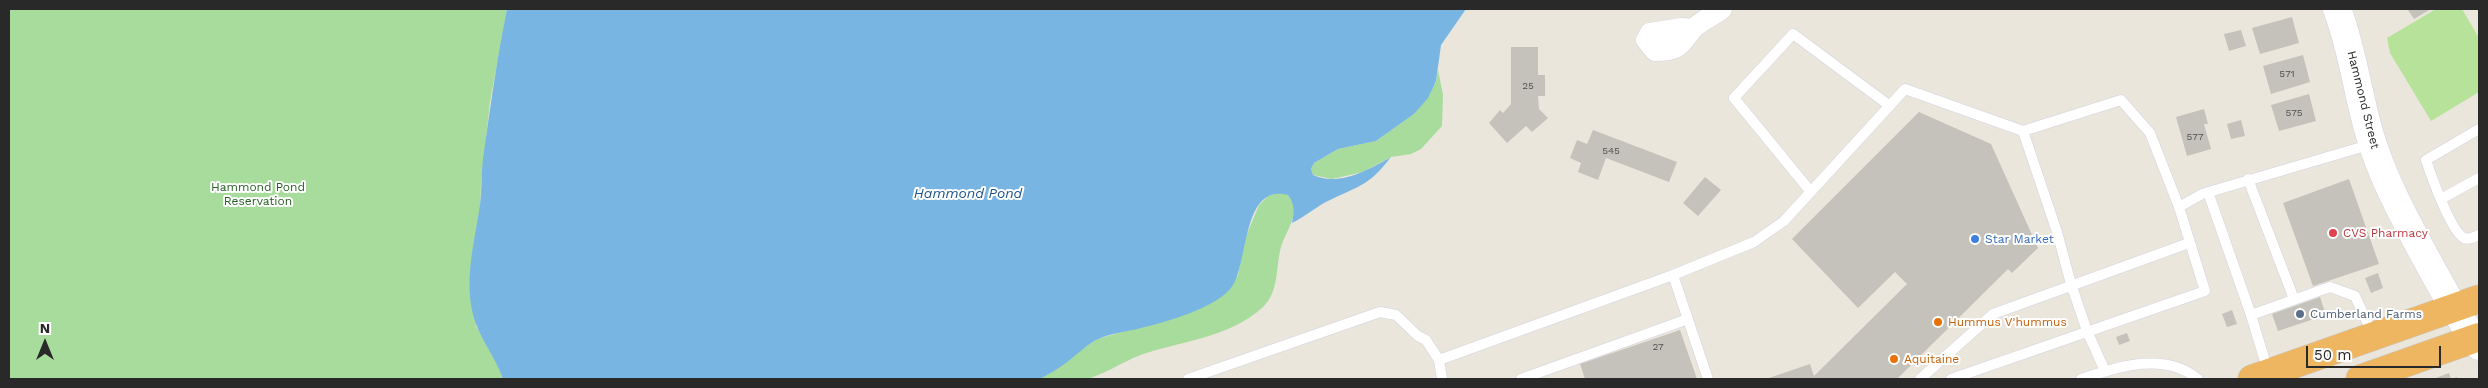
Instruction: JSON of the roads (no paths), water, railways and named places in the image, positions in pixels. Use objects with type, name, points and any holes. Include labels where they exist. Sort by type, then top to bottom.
[{"type":"highway","points":[[2260,376],[2479,299]]},
{"type":"highway","points":[[2360,379],[2390,374],[2478,341]]},
{"type":"street","points":[[1693,29],[1722,9]]},
{"type":"street","name":"Hammond Street","points":[[2337,9],[2350,49],[2373,144],[2398,206],[2454,308],[2478,341]]},
{"type":"lane","points":[[1811,192],[1734,98],[1793,34],[1890,106]]},
{"type":"lane","points":[[1438,360],[1673,275],[1738,249],[1770,232],[1811,192],[1905,89],[2023,131],[2121,100],[2150,133],[2179,207],[2204,291],[1951,379]]},
{"type":"lane","points":[[2479,129],[2426,160],[2441,199],[2460,235],[2468,239],[2479,235]]},
{"type":"lane","points":[[2023,131],[2058,232],[2071,284],[2087,331],[2105,371]]},
{"type":"lane","points":[[2179,207],[2208,192],[2248,179],[2373,144]]},
{"type":"lane","points":[[2441,199],[2479,178]]},
{"type":"lane","points":[[2248,179],[2294,299]]},
{"type":"lane","points":[[2208,192],[2251,314],[2260,376]]},
{"type":"lane","points":[[1920,379],[1993,314],[2071,284],[2189,243]]},
{"type":"lane","points":[[1673,275],[1708,379]]},
{"type":"lane","points":[[2251,314],[2330,287],[2355,296],[2373,336]]},
{"type":"lane","points":[[1188,379],[1380,312],[1396,316],[1418,336],[1426,340],[1438,360],[1442,379]]},
{"type":"lane","points":[[1521,379],[1688,319]]},
{"type":"lane","points":[[2081,379],[2125,365],[2152,364],[2180,369],[2198,379]]},
{"type":"water","name":"Hammond Pond","points":[[507,9],[1466,9],[1441,45],[1436,81],[1428,98],[1414,114],[1376,141],[1338,149],[1314,163],[1311,169],[1313,175],[1323,178],[1343,178],[1363,172],[1391,157],[1377,173],[1358,187],[1322,204],[1292,223],[1293,208],[1288,195],[1273,194],[1262,201],[1254,213],[1237,277],[1231,288],[1223,296],[1189,314],[1096,340],[1063,365],[1040,379],[503,379],[474,319],[470,297],[470,270],[481,199],[483,159]]},
{"type":"place","name":"CVS Pharmacy","points":[[2333,233]]},
{"type":"place","name":"Star Market","points":[[1975,239]]},
{"type":"place","name":"Cumberland Farms","points":[[2300,314]]},
{"type":"place","name":"Hummus V'hummus","points":[[1938,322]]},
{"type":"place","name":"Aquitaine","points":[[1894,359]]},
{"type":"park label","name":"Hammond Pond Reservation","points":[[258,194]]}]
